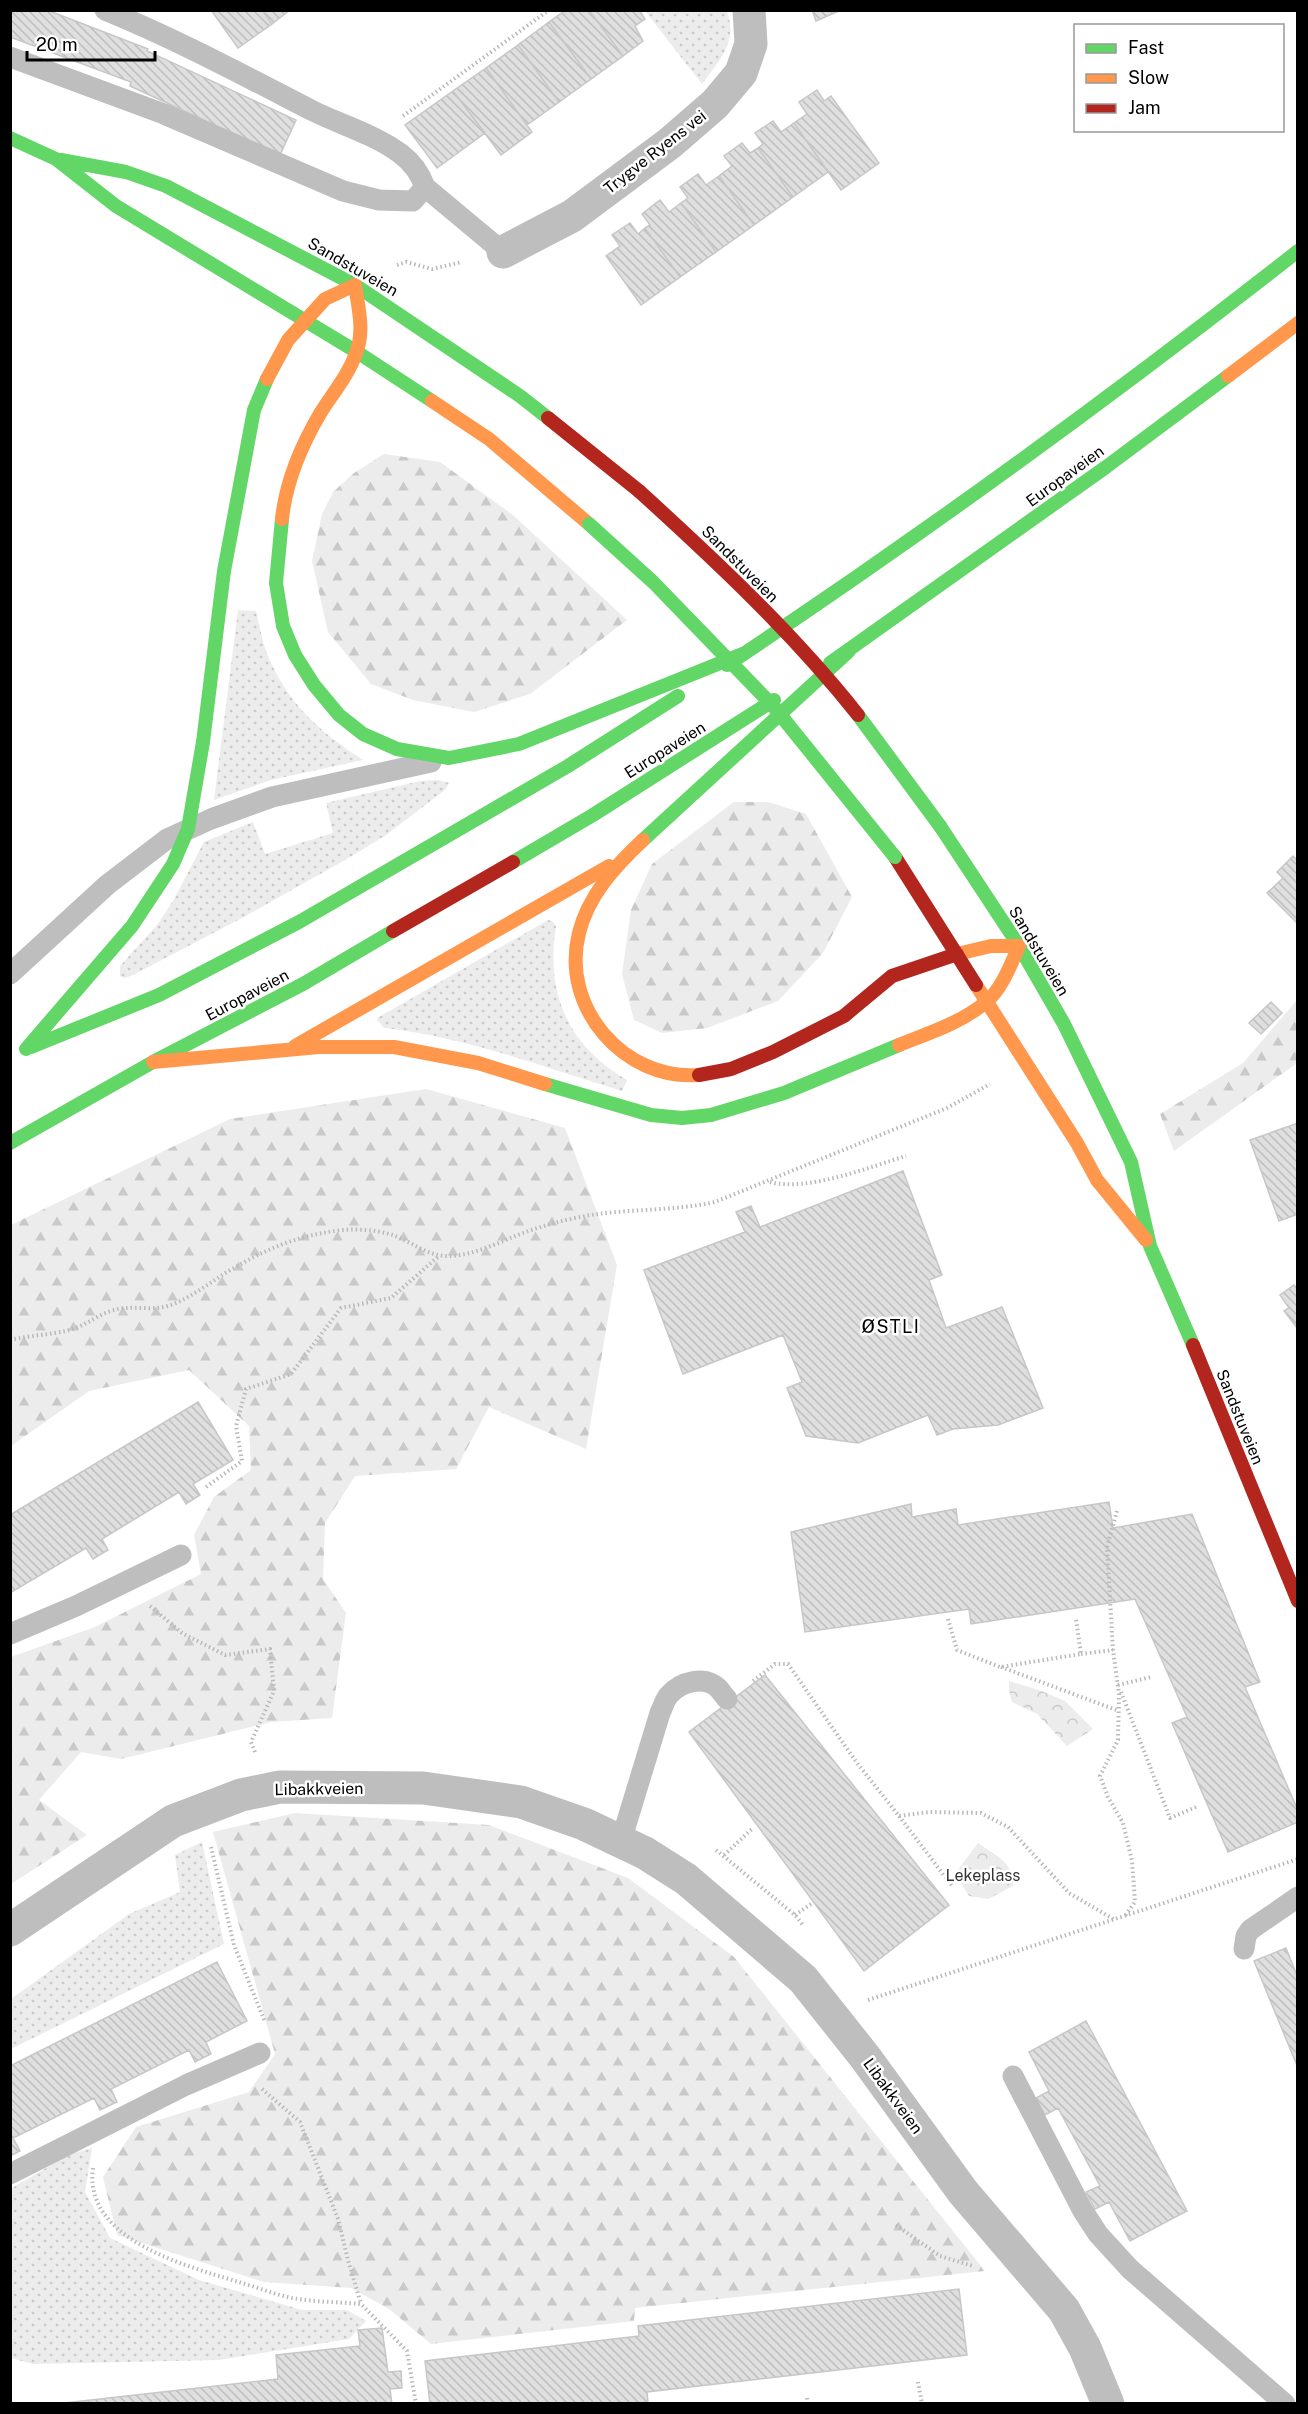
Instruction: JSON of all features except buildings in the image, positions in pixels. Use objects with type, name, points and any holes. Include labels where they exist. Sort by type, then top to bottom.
[{"type":"main road","name":"Sandstuveien","points":[[10,138],[56,159],[116,206],[357,352],[489,439],[653,582],[774,707],[895,857],[1077,1143],[1097,1180],[1150,1246]]},
{"type":"main road","name":"Sandstuveien","points":[[56,159],[126,172],[166,186],[355,285],[520,396],[639,491],[756,602],[824,674],[876,738],[940,826],[1019,946],[1064,1024],[1131,1162],[1150,1246],[1191,1339],[1298,1600]]},
{"type":"main road","points":[[10,1056],[159,994],[299,922],[568,766],[862,575],[1225,308],[1298,251]]},
{"type":"main road","points":[[26,1049],[132,926],[173,864],[188,829],[203,742],[224,571],[254,410],[273,365],[288,340],[325,299],[355,285],[361,326],[357,352],[295,465],[284,498],[276,583],[283,626],[301,665],[314,686],[339,715],[363,734],[398,749],[449,758],[519,744],[745,653]]},
{"type":"main road","name":"Europaveien","points":[[10,1143],[153,1062],[303,984],[593,815],[849,651],[1106,467],[1298,323]]},
{"type":"main road","points":[[153,1062],[289,1049],[394,1047],[431,1052],[478,1063],[621,1108],[651,1115],[682,1118],[711,1115],[784,1093],[955,1022],[988,1001],[1006,975],[1019,946],[987,946],[892,976],[850,1013],[735,1069],[707,1075],[685,1077],[663,1074],[638,1064],[615,1048],[597,1027],[584,1004],[577,979],[575,952],[580,926],[589,903],[607,877],[624,858],[849,651]]},
{"type":"main road","points":[[289,1049],[624,858]]},
{"type":"street","name":"Trygve Ryens vei","points":[[503,252],[572,216],[670,143],[715,104],[741,73],[751,44],[749,10]]},
{"type":"street","name":"Libakkveien","points":[[10,1930],[173,1821],[241,1795],[280,1787],[423,1788],[521,1802],[584,1824],[621,1841],[686,1879],[803,1979],[865,2057],[963,2193],[1064,2310],[1085,2348],[1108,2403]]},
{"type":"lane","points":[[105,10],[153,30],[319,113],[374,137],[403,155],[419,171],[425,187],[503,252]]},
{"type":"lane","points":[[10,57],[164,114],[343,191],[379,200],[413,201],[425,187]]},
{"type":"lane","points":[[10,974],[107,885],[167,839],[272,797],[449,758]]},
{"type":"lane","points":[[10,1634],[76,1606],[181,1555]]},
{"type":"lane","points":[[621,1841],[660,1713],[668,1695],[692,1681],[717,1686],[727,1699]]},
{"type":"lane","points":[[1244,1950],[1246,1936],[1250,1930],[1298,1897]]},
{"type":"lane","points":[[10,2174],[186,2085],[260,2053]]},
{"type":"lane","points":[[1012,2076],[1083,2211],[1098,2234],[1130,2269],[1285,2403]]},
{"type":"path","points":[[374,137],[549,10]]},
{"type":"path","points":[[391,270],[406,262],[432,269],[503,252]]},
{"type":"path","points":[[10,1340],[72,1329],[116,1309],[149,1310],[168,1306],[274,1246],[323,1232],[374,1231],[394,1235],[440,1256],[473,1252],[551,1224],[582,1217],[614,1212],[679,1209],[715,1202],[947,1108],[990,1084]]},
{"type":"path","points":[[770,1181],[784,1185],[810,1183],[906,1156]]},
{"type":"path","points":[[206,1487],[242,1461],[236,1426],[246,1389],[291,1374],[341,1308],[392,1298],[440,1256]]},
{"type":"path","points":[[1117,1511],[1107,1547],[1113,1650],[1118,1684],[1118,1740],[1100,1776],[1108,1797],[1123,1823],[1132,1861],[1135,1902],[1124,1918]]},
{"type":"path","points":[[143,1601],[182,1633],[225,1655],[270,1649],[274,1691],[251,1742],[255,1753]]},
{"type":"path","points":[[948,1619],[957,1650],[1119,1710]]},
{"type":"path","points":[[1076,1619],[1081,1654]]},
{"type":"path","points":[[1001,1667],[1113,1650]]},
{"type":"path","points":[[748,1684],[775,1664],[788,1664],[857,1763],[878,1787],[952,1886]]},
{"type":"path","points":[[1118,1684],[1151,1677]]},
{"type":"path","points":[[1118,1684],[1170,1818],[1196,1807]]},
{"type":"path","points":[[898,1816],[929,1812],[981,1812],[1008,1827],[1069,1893],[1115,1920]]},
{"type":"path","points":[[724,1855],[753,1828]]},
{"type":"path","points":[[209,1836],[234,1946],[265,2020],[260,2053]]},
{"type":"path","points":[[830,2012],[1124,1918],[1298,1859]]},
{"type":"path","points":[[795,1915],[811,1904]]},
{"type":"path","points":[[239,2064],[300,2122],[338,2218],[361,2304],[407,2351],[416,2403]]},
{"type":"path","points":[[117,2119],[94,2162],[91,2184],[107,2218],[132,2239],[172,2262],[292,2298],[361,2304]]},
{"type":"path","points":[[896,2225],[940,2256],[983,2269]]},
{"type":"path","points":[[918,2382],[922,2403]]},
{"type":"green space","points":[[645,11],[727,11],[730,22],[729,42],[721,58],[702,84]]},
{"type":"green space","points":[[384,454],[440,462],[514,516],[627,620],[530,694],[474,712],[413,700],[371,684],[328,632],[312,561],[322,514],[333,492],[354,473]]},
{"type":"green space","points":[[238,610],[256,611],[268,656],[285,689],[296,703],[333,739],[363,760],[271,780],[214,800]]},
{"type":"green space","points":[[438,780],[449,783],[445,790],[386,835],[352,856],[242,918],[131,976],[124,978],[120,976],[120,966],[157,925],[173,901],[204,842],[253,822],[265,854],[333,833],[326,803],[420,781]]},
{"type":"green space","points":[[734,802],[768,802],[806,814],[852,897],[823,953],[778,1001],[707,1028],[662,1033],[634,1020],[622,974],[631,910],[652,864]]},
{"type":"green space","points":[[548,920],[556,926],[553,950],[554,974],[565,1015],[589,1051],[627,1080],[622,1091],[445,1038],[384,1028],[377,1020],[379,1017]]},
{"type":"green space","points":[[1297,1000],[1297,1063],[1174,1151],[1160,1114],[1243,1063]]},
{"type":"green space","points":[[426,1089],[565,1128],[617,1265],[586,1449],[489,1407],[456,1469],[355,1476],[325,1523],[323,1579],[346,1613],[332,1718],[271,1722],[121,1759],[81,1752],[39,1800],[87,1835],[11,1884],[11,1657],[95,1627],[201,1574],[194,1535],[214,1497],[251,1470],[249,1426],[189,1370],[89,1391],[11,1446],[11,1225],[230,1119]]},
{"type":"green space","points":[[1009,1681],[1065,1701],[1093,1729],[1067,1746],[1037,1714],[1012,1702]]},
{"type":"green space","points":[[295,1813],[489,1825],[628,1878],[734,1957],[985,2271],[635,2308],[634,2321],[431,2344],[389,2309],[351,2288],[264,2282],[117,2235],[103,2177],[136,2127],[249,2092],[275,2054],[213,1832]]},
{"type":"green space","points":[[202,1842],[224,1944],[11,2049],[11,1999],[129,1914],[180,1892],[175,1855]]},
{"type":"green space","name":"Lekeplass","points":[[978,1843],[1003,1860],[1013,1878],[1013,1886],[988,1899],[969,1896],[955,1874]]},
{"type":"green space","points":[[92,2148],[85,2192],[110,2238],[199,2280],[302,2310],[347,2310],[366,2321],[349,2339],[219,2360],[33,2364],[11,2358],[10,2189],[70,2154]]},
{"type":"traffic: fast","points":[[10,138],[56,159],[116,206],[357,352],[432,401]]},
{"type":"traffic: fast","points":[[61,160],[126,172],[166,186],[355,285],[520,396],[548,418]]},
{"type":"traffic: fast","points":[[727,665],[1016,464],[1298,251]]},
{"type":"traffic: fast","points":[[830,663],[1106,467],[1228,376]]},
{"type":"traffic: fast","points":[[26,1049],[132,926],[173,864],[188,829],[203,742],[224,571],[254,410],[267,379]]},
{"type":"traffic: fast","points":[[282,519],[276,583],[283,626],[295,655],[314,685],[339,715],[363,734],[397,749],[449,758],[519,744],[745,653]]},
{"type":"traffic: fast","points":[[589,524],[653,582],[774,707],[895,857]]},
{"type":"traffic: fast","points":[[643,840],[849,651]]},
{"type":"traffic: fast","points":[[31,1047],[159,995],[299,922],[568,766],[678,696]]},
{"type":"traffic: fast","points":[[513,862],[593,815],[774,700]]},
{"type":"traffic: fast","points":[[858,715],[940,826]]},
{"type":"traffic: fast","points":[[940,826],[1019,946],[1064,1024],[1131,1162],[1150,1246],[1193,1345]]},
{"type":"traffic: fast","points":[[10,1143],[153,1062],[303,984],[393,931]]},
{"type":"traffic: fast","points":[[545,1084],[651,1115],[682,1118],[711,1115],[784,1093],[899,1045]]},
{"type":"traffic: slow","points":[[267,379],[288,340],[325,299],[355,285],[360,319],[359,345],[353,361],[321,412],[301,450],[287,491],[282,519]]},
{"type":"traffic: slow","points":[[1228,376],[1298,323]]},
{"type":"traffic: slow","points":[[432,401],[489,439],[589,524]]},
{"type":"traffic: slow","points":[[643,840],[604,882],[583,919],[576,961],[579,987],[589,1012],[604,1034],[623,1052],[646,1066],[672,1074],[699,1075]]},
{"type":"traffic: slow","points":[[295,1046],[609,866]]},
{"type":"traffic: slow","points":[[899,1045],[955,1022],[986,1002],[1001,983],[1019,946],[991,946],[957,954]]},
{"type":"traffic: slow","points":[[976,985],[1077,1143],[1097,1180],[1146,1240]]},
{"type":"traffic: slow","points":[[153,1062],[319,1047],[394,1047],[478,1063],[545,1084]]},
{"type":"traffic: jam","points":[[548,418],[639,491]]},
{"type":"traffic: jam","points":[[639,491],[725,571],[780,627],[858,715]]},
{"type":"traffic: jam","points":[[895,857],[976,985]]},
{"type":"traffic: jam","points":[[393,931],[513,862]]},
{"type":"traffic: jam","points":[[699,1075],[731,1069],[773,1052],[844,1016],[892,976],[957,954]]},
{"type":"traffic: jam","points":[[1193,1345],[1298,1601]]},
{"type":"district","name":"ØSTLI","points":[[891,1326]]}]
